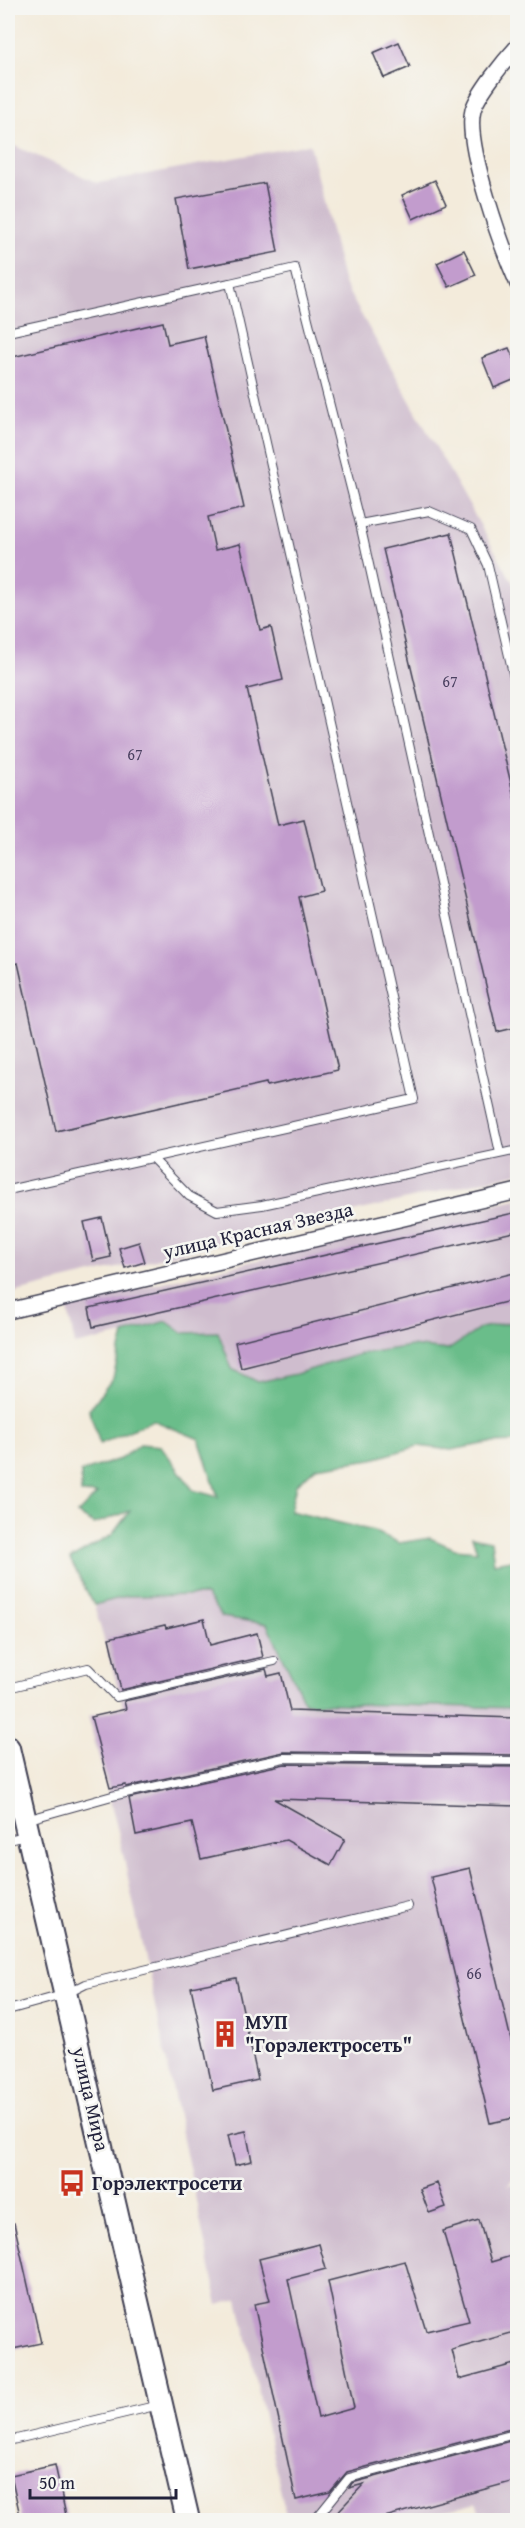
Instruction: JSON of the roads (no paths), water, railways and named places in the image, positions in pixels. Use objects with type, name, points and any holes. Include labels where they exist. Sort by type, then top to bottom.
[{"type":"main road","name":"улица Мира","points":[[8,1748],[20,1832],[66,1994],[188,2520]]},
{"type":"street","points":[[518,46],[496,71],[473,110],[472,142],[478,170],[518,284]]},
{"type":"street","name":"улица Красная Звезда","points":[[8,1311],[518,1191]]},
{"type":"lane","points":[[8,332],[295,268],[360,524],[500,1153]]},
{"type":"lane","points":[[8,1190],[414,1100],[230,283]]},
{"type":"lane","points":[[360,524],[429,511],[471,529],[488,565],[518,695]]},
{"type":"lane","points":[[152,1158],[189,1196],[217,1211],[262,1205],[518,1150]]},
{"type":"lane","points":[[8,1688],[88,1668],[116,1697],[274,1661]]},
{"type":"lane","points":[[20,1832],[112,1796],[284,1758],[518,1761]]},
{"type":"lane","points":[[8,2010],[66,1994],[86,1984],[408,1906]]},
{"type":"lane","points":[[8,2441],[161,2405]]},
{"type":"lane","points":[[315,2520],[349,2478],[518,2433]]},
{"type":"place","name":"МУП \"Горэлектросеть\"","points":[[225,2034]]},
{"type":"place","name":"Горэлектросети","points":[[72,2183]]}]
